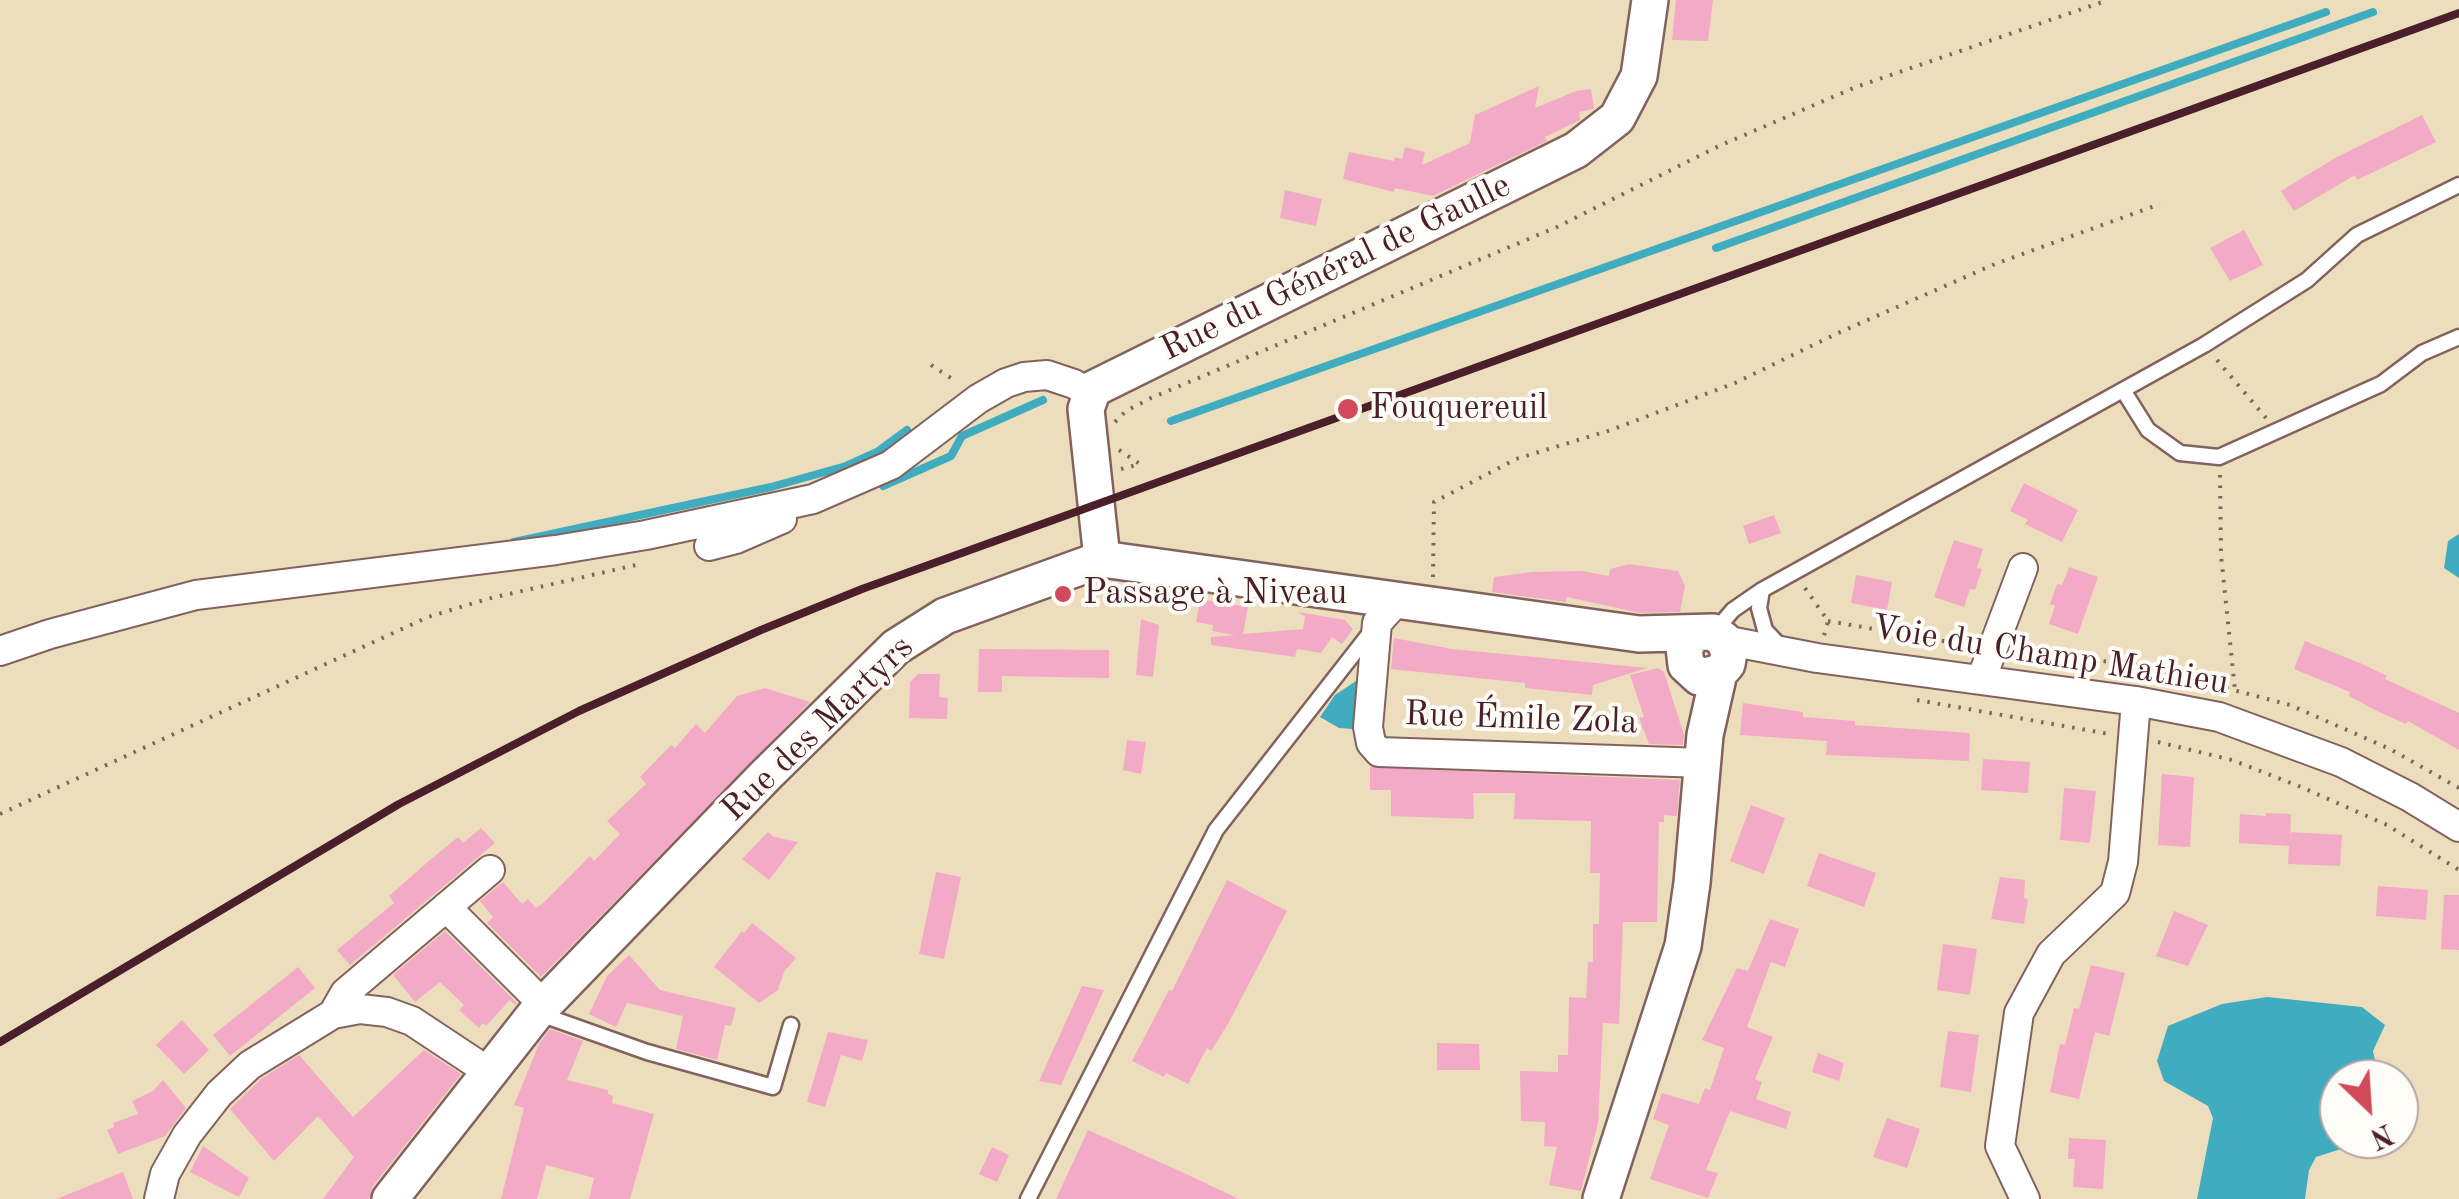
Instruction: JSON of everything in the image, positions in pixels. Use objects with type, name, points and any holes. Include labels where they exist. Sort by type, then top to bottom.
[{"type":"street","name":"Rue du Général de Gaulle","points":[[1090,394],[1097,385],[1576,150],[1617,118],[1640,76],[1650,0]]},
{"type":"street","points":[[709,546],[763,528],[891,465],[978,399],[1024,377],[1047,374],[1090,394],[1086,409],[1102,559]]},
{"type":"street","points":[[0,652],[196,594],[420,569],[646,535],[743,516],[832,492]]},
{"type":"street","name":"Rue des Martyrs","points":[[390,1199],[540,1009],[765,776],[907,638],[946,616],[1102,559],[1388,612],[1433,607],[1638,634],[1707,653]]},
{"type":"street","points":[[1982,680],[2023,568]]},
{"type":"street","name":"Rue Émile Zola","points":[[1388,612],[1368,727],[1371,743],[1379,752],[1705,749]]},
{"type":"street","name":"Voie du Champ Mathieu","points":[[1707,653],[1786,652],[2136,701],[2240,724],[2341,762],[2410,797],[2459,828]]},
{"type":"street","points":[[1601,1199],[1683,946],[1705,749],[1700,701],[1707,653]]},
{"type":"street","points":[[2025,1199],[2000,1146],[2019,1013],[2052,954],[2115,893],[2124,862],[2136,701]]},
{"type":"street","points":[[334,1014],[345,993],[490,870]]},
{"type":"street","points":[[446,907],[540,1009]]},
{"type":"street","points":[[159,1199],[165,1174],[186,1135],[219,1094],[250,1066],[334,1014],[360,1009],[400,1016],[490,1072]]},
{"type":"lane","points":[[1707,653],[1733,610],[1762,590],[2204,345],[2307,280],[2357,235],[2459,185]]},
{"type":"lane","points":[[2123,390],[2148,430],[2180,453],[2220,457],[2381,384],[2422,353],[2459,337]]},
{"type":"lane","points":[[1762,590],[1759,608],[1764,630],[1786,652]]},
{"type":"lane","points":[[1028,1199],[1216,830],[1388,612]]},
{"type":"lane","points":[[540,1009],[647,1052],[774,1086],[792,1025]]},
{"type":"path","points":[[1141,404],[1556,226],[1718,146],[1856,87],[2108,0]]},
{"type":"path","points":[[1433,607],[1434,502],[1516,459],[1612,430],[1735,384],[1855,325],[1995,264],[2160,204]]},
{"type":"path","points":[[2204,345],[2277,431]]},
{"type":"path","points":[[2220,457],[2221,555],[2240,724]]},
{"type":"path","points":[[0,814],[428,617],[487,598],[645,562]]},
{"type":"path","points":[[1794,572],[1828,621],[1817,658]]},
{"type":"path","points":[[1906,698],[2176,744],[2232,760],[2387,825],[2459,870]]},
{"type":"water","points":[[2459,534],[2459,578],[2444,568],[2448,541]]},
{"type":"water","points":[[1356,681],[1358,722],[1353,729],[1339,728],[1320,717],[1335,695]]},
{"type":"water","points":[[2267,997],[2362,1007],[2385,1025],[2373,1051],[2375,1059],[2319,1059],[2319,1156],[2309,1170],[2305,1199],[2197,1199],[2213,1118],[2208,1106],[2164,1081],[2157,1061],[2168,1026],[2222,1004]]},
{"type":"building","points":[[1676,0],[1713,0],[1708,41],[1672,40]]},
{"type":"building","points":[[1539,86],[1535,108],[1591,89],[1594,109],[1579,112],[1580,120],[1545,137],[1547,141],[1433,196],[1395,188],[1394,192],[1343,179],[1349,152],[1394,161],[1395,157],[1402,159],[1405,147],[1425,152],[1422,165],[1470,143],[1475,115]]},
{"type":"building","points":[[2422,115],[2436,142],[2357,180],[2355,175],[2294,211],[2281,191],[2335,158]]},
{"type":"building","points":[[1285,190],[1322,199],[1316,226],[1280,218]]},
{"type":"building","points":[[2244,230],[2263,265],[2230,281],[2210,248]]},
{"type":"building","points":[[2024,483],[2078,510],[2062,542],[2025,524],[2028,520],[2010,511]]},
{"type":"building","points":[[1774,515],[1781,533],[1749,544],[1743,526]]},
{"type":"building","points":[[1954,540],[1983,549],[1977,568],[1982,569],[1964,607],[1934,597]]},
{"type":"building","points":[[1629,564],[1678,571],[1685,586],[1680,612],[1640,613],[1567,597],[1566,602],[1492,592],[1494,577],[1582,571],[1609,576],[1610,569]]},
{"type":"building","points":[[2069,567],[2098,577],[2078,634],[2049,624],[2057,584],[2062,585]]},
{"type":"building","points":[[1856,575],[1892,582],[1887,610],[1851,603]]},
{"type":"building","points":[[1200,599],[1248,607],[1243,634],[1303,629],[1305,617],[1298,612],[1345,620],[1353,629],[1342,644],[1332,637],[1321,653],[1297,649],[1295,657],[1211,645],[1211,637],[1235,635],[1212,631],[1213,625],[1196,622]]},
{"type":"building","points":[[1141,619],[1159,625],[1153,677],[1136,675]]},
{"type":"building","points":[[1394,638],[1452,649],[1647,668],[1593,685],[1592,695],[1525,688],[1525,683],[1391,669]]},
{"type":"building","points":[[2305,641],[2360,663],[2387,676],[2385,679],[2459,713],[2459,750],[2408,721],[2406,724],[2379,712],[2349,696],[2350,692],[2294,669]]},
{"type":"building","points":[[979,649],[1109,650],[1109,678],[1002,676],[1002,692],[978,692]]},
{"type":"building","points":[[1658,668],[1664,672],[1684,735],[1683,745],[1649,744],[1639,718],[1644,717],[1630,675]]},
{"type":"building","points":[[918,674],[940,674],[939,697],[948,698],[947,719],[909,718],[910,682]]},
{"type":"building","points":[[765,688],[810,702],[541,977],[487,923],[493,917],[480,901],[503,882],[522,904],[528,899],[536,908],[542,904],[590,856],[594,861],[620,834],[607,821],[646,784],[640,777],[671,745],[675,748],[696,724],[705,733],[737,696]]},
{"type":"building","points":[[1743,703],[1803,712],[1803,717],[1855,721],[1855,725],[1970,733],[1969,761],[1826,755],[1827,741],[1740,735]]},
{"type":"building","points":[[1127,740],[1146,742],[1141,774],[1123,770]]},
{"type":"building","points":[[1983,759],[2030,762],[2028,793],[1981,790]]},
{"type":"building","points":[[1370,767],[1680,780],[1677,816],[1664,815],[1664,822],[1659,822],[1657,922],[1623,922],[1619,1024],[1603,1023],[1598,1123],[1581,1191],[1549,1185],[1557,1147],[1544,1146],[1545,1122],[1521,1121],[1520,1071],[1558,1072],[1558,1055],[1568,1055],[1569,997],[1586,998],[1588,962],[1593,962],[1593,924],[1599,924],[1600,873],[1590,873],[1591,821],[1514,819],[1515,793],[1473,793],[1474,819],[1391,816],[1391,790],[1370,790]]},
{"type":"building","points":[[2162,774],[2194,777],[2190,847],[2158,845]]},
{"type":"building","points":[[2064,788],[2096,791],[2090,843],[2060,840]]},
{"type":"building","points":[[1751,805],[1785,818],[1764,874],[1730,861]]},
{"type":"building","points":[[2240,814],[2291,814],[2290,832],[2342,835],[2340,866],[2288,864],[2289,846],[2239,843]]},
{"type":"building","points":[[481,828],[495,843],[350,965],[337,950],[394,903],[389,896],[430,860],[458,837],[463,843]]},
{"type":"building","points":[[768,832],[798,842],[769,880],[742,859]]},
{"type":"building","points":[[1819,853],[1876,873],[1864,907],[1807,886]]},
{"type":"building","points":[[936,872],[961,877],[944,959],[919,954]]},
{"type":"building","points":[[2000,877],[2025,880],[2024,898],[2028,899],[2024,924],[1991,919]]},
{"type":"building","points":[[1227,880],[1287,911],[1229,1022],[1211,1051],[1207,1048],[1188,1084],[1132,1061]]},
{"type":"building","points":[[2378,886],[2428,890],[2426,920],[2376,916]]},
{"type":"building","points":[[2444,895],[2459,895],[2459,950],[2441,949]]},
{"type":"building","points":[[2174,911],[2208,925],[2188,966],[2156,956]]},
{"type":"building","points":[[1770,919],[1799,929],[1785,967],[1771,962],[1747,1027],[1773,1037],[1755,1079],[1762,1082],[1756,1099],[1791,1112],[1786,1129],[1730,1111],[1706,1170],[1718,1173],[1708,1198],[1650,1179],[1669,1125],[1653,1119],[1662,1093],[1699,1104],[1705,1088],[1710,1090],[1724,1048],[1702,1040],[1737,968],[1748,971]]},
{"type":"building","points":[[752,923],[796,958],[784,972],[778,990],[759,1003],[714,967]]},
{"type":"building","points":[[445,931],[517,1003],[510,1000],[486,1026],[483,1023],[479,1028],[459,1010],[464,1005],[440,982],[415,1002],[393,975]]},
{"type":"building","points":[[1943,944],[1977,949],[1970,995],[1937,990]]},
{"type":"building","points":[[629,955],[660,990],[736,1008],[731,1026],[725,1025],[717,1060],[676,1049],[683,1016],[627,1003],[616,1027],[589,1014],[607,976]]},
{"type":"building","points":[[2091,965],[2125,973],[2109,1036],[2095,1032],[2079,1099],[2050,1092],[2060,1044],[2065,1045]]},
{"type":"building","points":[[298,967],[315,988],[230,1056],[213,1035]]},
{"type":"building","points":[[1082,986],[1104,990],[1061,1085],[1039,1081]]},
{"type":"building","points":[[182,1020],[209,1050],[184,1074],[156,1045]]},
{"type":"building","points":[[550,1029],[583,1041],[567,1080],[608,1090],[613,1096],[612,1103],[654,1114],[630,1199],[589,1199],[594,1178],[546,1165],[537,1199],[501,1199],[524,1108],[514,1105],[539,1044]]},
{"type":"building","points":[[1948,1031],[1979,1035],[1971,1092],[1940,1087]]},
{"type":"building","points":[[828,1032],[868,1040],[862,1061],[841,1055],[825,1107],[807,1102]]},
{"type":"building","points":[[1437,1043],[1479,1044],[1480,1070],[1437,1070]]},
{"type":"building","points":[[424,1050],[461,1074],[373,1186],[369,1199],[323,1199],[354,1157],[318,1116],[274,1161],[230,1109],[261,1079],[299,1055],[353,1117]]},
{"type":"building","points":[[1818,1053],[1844,1063],[1839,1081],[1812,1072]]},
{"type":"building","points":[[163,1080],[186,1108],[165,1136],[118,1154],[107,1130],[114,1127],[113,1123],[138,1114],[132,1101],[153,1091]]},
{"type":"building","points":[[1887,1118],[1920,1129],[1907,1168],[1873,1157]]},
{"type":"building","points":[[1088,1130],[1184,1173],[1239,1199],[1056,1199]]},
{"type":"building","points":[[2069,1138],[2106,1140],[2103,1189],[2073,1187],[2075,1159],[2068,1159]]},
{"type":"building","points":[[203,1146],[249,1178],[239,1197],[190,1172]]},
{"type":"building","points":[[992,1147],[1009,1155],[997,1182],[979,1174]]},
{"type":"building","points":[[123,1172],[133,1199],[59,1199],[59,1198]]},
{"type":"waterway","points":[[1171,421],[2326,12]]},
{"type":"waterway","points":[[1716,248],[2373,12]]},
{"type":"waterway","points":[[883,486],[951,456],[962,436],[1043,400]]},
{"type":"waterway","points":[[514,542],[771,487],[846,466],[877,452],[907,430]]},
{"type":"railway","points":[[0,1042],[399,804],[579,711],[761,630],[862,589],[2459,13]]},
{"type":"place","name":"Fouquereuil","points":[[1348,409]]},
{"type":"place","name":"Passage à Niveau","points":[[1063,594]]}]
